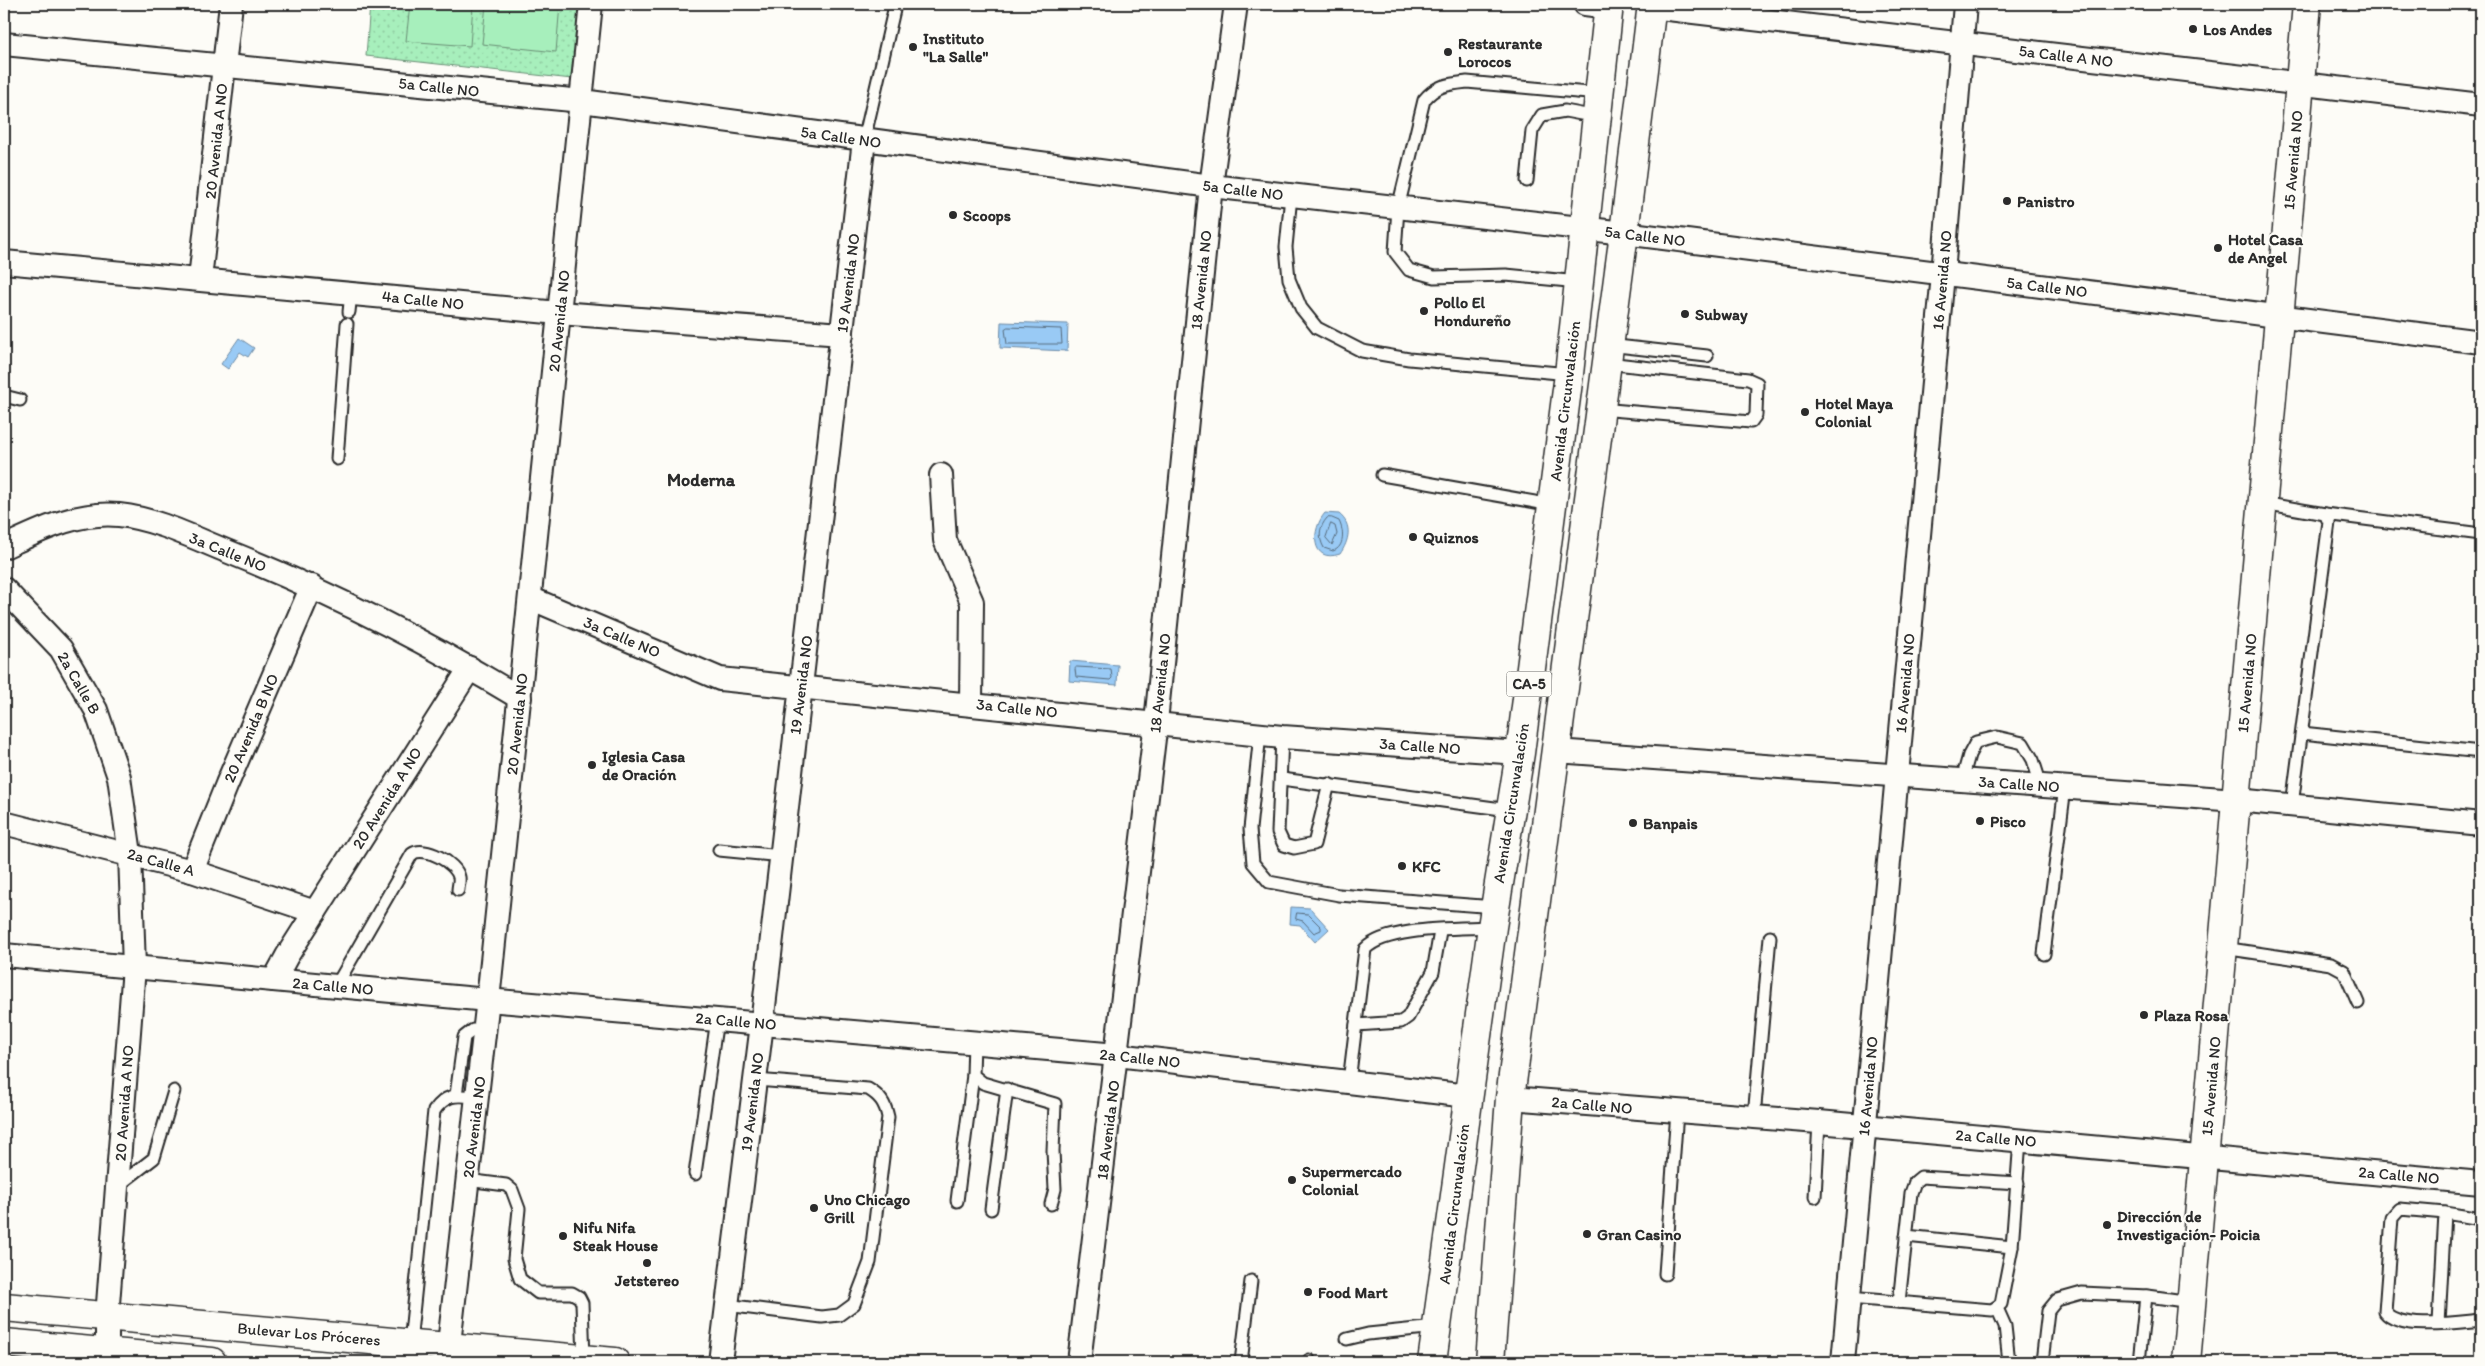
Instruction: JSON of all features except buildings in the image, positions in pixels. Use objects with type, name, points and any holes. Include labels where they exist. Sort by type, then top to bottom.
[{"type":"main road","name":"15 Avenida NO","points":[[2186,1362],[2307,4]]},
{"type":"main road","name":"Avenida Circunvalación","points":[[1432,1362],[1509,810],[1520,753],[1569,374],[1598,106],[1601,5]]},
{"type":"main road","name":"CA-5","points":[[1490,1362],[1510,1098],[1624,233],[1651,6]]},
{"type":"main road","name":"Bulevar Los Próceres","points":[[4,1307],[410,1343],[448,1354],[584,1359],[615,1362]]},
{"type":"main road","points":[[4,1343],[69,1356],[212,1362]]},
{"type":"street","name":"20 Avenida A NO","points":[[200,279],[231,4]]},
{"type":"street","name":"20 Avenida NO","points":[[448,1354],[468,1180],[467,1096],[484,1031],[488,1000],[591,4]]},
{"type":"street","name":"18 Avenida NO","points":[[1079,1362],[1156,722],[1211,186],[1236,4]]},
{"type":"street","name":"16 Avenida NO","points":[[1843,1362],[1943,274],[1965,4]]},
{"type":"street","name":"5a Calle A NO","points":[[1651,6],[1714,9],[1961,44],[2481,105]]},
{"type":"street","name":"5a Calle NO","points":[[4,44],[224,64],[582,101],[1211,186],[1624,233],[2481,342]]},
{"type":"street","name":"19 Avenida NO","points":[[720,1362],[756,1080],[864,140]]},
{"type":"street","name":"4a Calle NO","points":[[4,262],[200,279],[350,302],[560,313],[842,334]]},
{"type":"street","points":[[941,475],[945,540],[972,602],[971,704]]},
{"type":"street","name":"3a Calle NO","points":[[4,547],[49,526],[80,516],[118,515],[156,523],[312,586],[391,624],[520,698]]},
{"type":"street","name":"20 Avenida B NO","points":[[192,870],[226,784],[312,586]]},
{"type":"street","name":"2a Calle B","points":[[4,589],[60,649],[96,710],[119,777],[130,854]]},
{"type":"street","name":"3a Calle NO","points":[[530,598],[720,679],[1156,722],[1282,737],[1520,753]]},
{"type":"street","name":"20 Avenida A NO","points":[[274,980],[287,956],[470,668]]},
{"type":"street","name":"3a Calle NO","points":[[1556,751],[2237,800],[2481,824]]},
{"type":"street","name":"2a Calle A","points":[[4,823],[192,870],[315,912]]},
{"type":"street","name":"20 Avenida A NO","points":[[107,1358],[107,1317],[134,967],[130,854]]},
{"type":"street","name":"2a Calle NO","points":[[4,954],[488,1000],[1117,1055],[1468,1096]]},
{"type":"street","name":"2a Calle NO","points":[[1510,1098],[1819,1122],[2481,1183]]},
{"type":"lane","name":"19 Avenida NO","points":[[864,140],[894,10]]},
{"type":"lane","points":[[1579,282],[1506,275],[1434,277],[1409,270],[1395,252],[1398,208],[1424,100],[1432,90],[1446,84],[1467,82],[1598,106]]},
{"type":"lane","points":[[1527,181],[1532,131],[1542,115],[1598,106]]},
{"type":"lane","points":[[1291,196],[1286,247],[1289,279],[1301,308],[1317,328],[1362,351],[1409,359],[1569,374]]},
{"type":"lane","points":[[337,459],[347,324]]},
{"type":"lane","points":[[1607,354],[1706,356]]},
{"type":"lane","points":[[1600,409],[1751,422],[1756,415],[1757,383],[1748,379],[1607,354]]},
{"type":"lane","points":[[4,396],[20,400]]},
{"type":"lane","points":[[1382,475],[1552,505]]},
{"type":"lane","points":[[2264,503],[2325,514],[2481,534]]},
{"type":"lane","points":[[2292,805],[2330,531],[2329,522],[2325,514]]},
{"type":"lane","points":[[2302,733],[2481,752]]},
{"type":"lane","points":[[1260,734],[1250,829],[1253,863],[1269,882],[1339,895],[1494,917]]},
{"type":"lane","points":[[1282,737],[1282,779],[1278,832],[1284,845],[1294,848],[1314,844],[1329,784]]},
{"type":"lane","points":[[1962,780],[1969,755],[1976,742],[1997,737],[2023,743],[2033,760],[2040,785]]},
{"type":"lane","points":[[1282,779],[1509,810]]},
{"type":"lane","points":[[2044,954],[2064,787]]},
{"type":"lane","points":[[719,850],[782,856]]},
{"type":"lane","points":[[336,986],[412,854],[415,852],[427,852],[440,858],[455,869],[460,878],[458,890]]},
{"type":"lane","points":[[1349,1082],[1365,949],[1372,941],[1398,933],[1440,931],[1494,917]]},
{"type":"lane","points":[[1356,1024],[1401,1022],[1408,1017],[1433,972],[1440,931]]},
{"type":"lane","points":[[1754,1117],[1770,938]]},
{"type":"lane","points":[[2223,948],[2331,964],[2344,971],[2358,1003]]},
{"type":"lane","points":[[694,1174],[717,1020]]},
{"type":"lane","points":[[957,1201],[973,1075],[974,1042]]},
{"type":"lane","points":[[973,1075],[983,1082],[1055,1104],[1053,1150],[1055,1189],[1051,1204]]},
{"type":"lane","points":[[726,1305],[822,1317],[839,1315],[854,1304],[870,1262],[888,1117],[886,1106],[878,1095],[868,1089],[756,1080]]},
{"type":"lane","points":[[991,1209],[1007,1089]]},
{"type":"lane","points":[[117,1186],[154,1158],[174,1091]]},
{"type":"lane","points":[[410,1343],[434,1111],[441,1101],[467,1096]]},
{"type":"lane","points":[[1665,1274],[1677,1112]]},
{"type":"lane","points":[[1814,1197],[1819,1122]]},
{"type":"lane","points":[[1848,1298],[1992,1310],[1998,1308],[2001,1304],[2012,1247],[2020,1140]]},
{"type":"lane","points":[[1899,1302],[1911,1193],[1915,1182],[1922,1177],[2018,1184]]},
{"type":"lane","points":[[468,1180],[506,1185],[512,1190],[519,1209],[514,1259],[520,1279],[538,1293],[572,1293],[578,1297],[582,1303],[584,1359]]},
{"type":"lane","points":[[2481,1219],[2445,1213],[2400,1209],[2395,1212],[2392,1218],[2385,1312],[2393,1319],[2401,1321],[2439,1324],[2481,1320]]},
{"type":"lane","points":[[2439,1324],[2445,1213]]},
{"type":"lane","points":[[1906,1236],[2012,1247]]},
{"type":"lane","points":[[1241,1362],[1251,1280]]},
{"type":"lane","points":[[2042,1362],[2048,1311],[2056,1300],[2082,1293],[2146,1296],[2191,1302]]},
{"type":"lane","points":[[2139,1362],[2146,1296]]},
{"type":"lane","points":[[1998,1308],[2005,1326],[2009,1362]]},
{"type":"lane","points":[[1346,1338],[1375,1333],[1438,1327]]},
{"type":"green space","points":[[370,4],[580,4],[572,79],[366,56]]},
{"type":"green space","points":[[410,4],[473,4],[470,46],[406,41]]},
{"type":"green space","points":[[486,4],[560,4],[556,52],[482,44]]},
{"type":"water","points":[[1001,322],[1068,324],[1067,351],[1000,348]]},
{"type":"water","points":[[239,338],[254,348],[248,357],[240,352],[228,369],[221,364]]},
{"type":"water","points":[[1325,513],[1339,514],[1348,528],[1346,544],[1340,554],[1330,556],[1318,550],[1316,543],[1317,528]]},
{"type":"water","points":[[1070,661],[1118,665],[1117,685],[1069,681]]},
{"type":"water","points":[[1291,907],[1310,908],[1329,929],[1315,942],[1300,925],[1290,924]]},
{"type":"place","name":"Los Andes","points":[[2193,29]]},
{"type":"place","name":"Instituto \"La Salle\"","points":[[913,47]]},
{"type":"place","name":"Restaurante Lorocos","points":[[1448,52]]},
{"type":"place","name":"Panistro","points":[[2007,201]]},
{"type":"place","name":"Scoops","points":[[953,215]]},
{"type":"place","name":"Hotel Casa de Angel","points":[[2218,248]]},
{"type":"place","name":"Pollo El Hondureño","points":[[1424,311]]},
{"type":"place","name":"Subway","points":[[1685,314]]},
{"type":"place","name":"Hotel Maya Colonial","points":[[1805,412]]},
{"type":"place","name":"Quiznos","points":[[1413,537]]},
{"type":"place","name":"Iglesia Casa de Oración","points":[[592,765]]},
{"type":"place","name":"Pisco","points":[[1980,821]]},
{"type":"place","name":"Banpais","points":[[1633,823]]},
{"type":"place","name":"KFC","points":[[1402,866]]},
{"type":"place","name":"Plaza Rosa","points":[[2144,1015]]},
{"type":"place","name":"Supermercado Colonial","points":[[1292,1180]]},
{"type":"place","name":"Uno Chicago Grill","points":[[814,1208]]},
{"type":"place","name":"Dirección de Investigación- Poicia","points":[[2107,1225]]},
{"type":"place","name":"Gran Casino","points":[[1587,1234]]},
{"type":"place","name":"Nifu Nifa Steak House","points":[[563,1236]]},
{"type":"place","name":"Jetstereo","points":[[647,1263]]},
{"type":"place","name":"Food Mart","points":[[1308,1292]]},
{"type":"district","name":"Moderna","points":[[701,480]]}]
